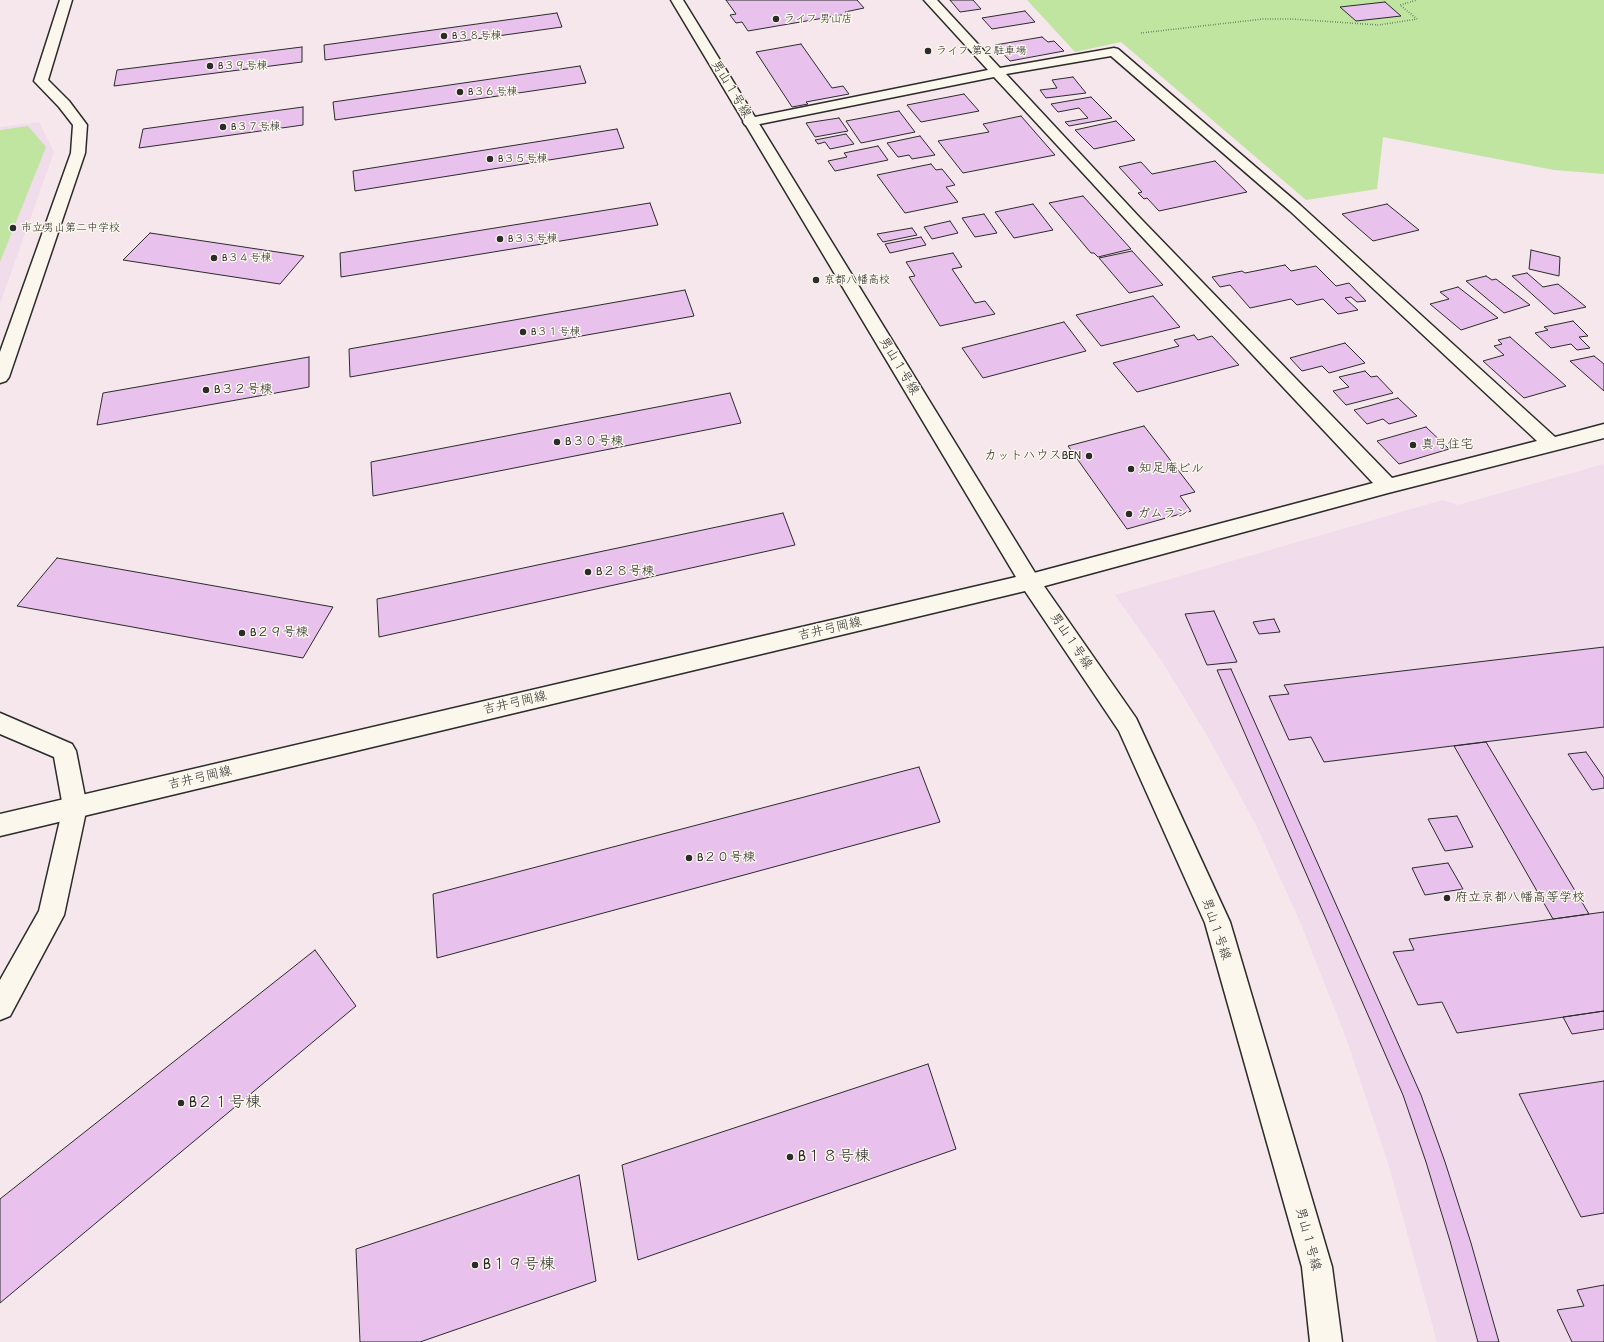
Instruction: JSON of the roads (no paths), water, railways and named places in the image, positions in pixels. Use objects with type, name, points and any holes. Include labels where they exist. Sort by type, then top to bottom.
[{"type":"street","points":[[0,377],[78,153],[80,125],[64,104],[41,81],[66,0]]},
{"type":"street","name":"男山１号線","points":[[676,0],[1030,582],[1128,725],[1217,922],[1317,1267],[1326,1342]]},
{"type":"street","points":[[930,0],[1136,222],[1388,486]]},
{"type":"street","points":[[750,122],[998,72],[1114,52],[1295,208],[1551,444]]},
{"type":"street","name":"吉井弓岡線","points":[[0,825],[1030,582],[1388,486],[1604,431]]},
{"type":"street","points":[[0,723],[64,751],[75,807],[51,915],[0,1006]]},
{"type":"place","name":"ライフ 男山店","points":[[776,19]]},
{"type":"place","name":"B３８号棟","points":[[444,36]]},
{"type":"place","name":"ライフ 第２駐車場","points":[[928,51]]},
{"type":"place","name":"B３９号棟","points":[[210,66]]},
{"type":"place","name":"B３６号棟","points":[[460,92]]},
{"type":"place","name":"B３７号棟","points":[[223,127]]},
{"type":"place","name":"B３５号棟","points":[[490,159]]},
{"type":"place","name":"市立男山第二中学校","points":[[13,228]]},
{"type":"place","name":"B３３号棟","points":[[500,239]]},
{"type":"place","name":"B３４号棟","points":[[214,258]]},
{"type":"place","name":"京都八幡高校","points":[[816,280]]},
{"type":"place","name":"B３１号棟","points":[[523,332]]},
{"type":"place","name":"B３２号棟","points":[[206,390]]},
{"type":"place","name":"B３０号棟","points":[[557,442]]},
{"type":"place","name":"真弓住宅","points":[[1413,445]]},
{"type":"place","name":"カットハウスBEN","points":[[1089,456]]},
{"type":"place","name":"知足庵ビル","points":[[1131,469]]},
{"type":"place","name":"ガムラン","points":[[1129,514]]},
{"type":"place","name":"B２８号棟","points":[[588,572]]},
{"type":"place","name":"B２９号棟","points":[[242,633]]},
{"type":"place","name":"B２０号棟","points":[[689,858]]},
{"type":"place","name":"府立京都八幡高等学校","points":[[1447,898]]},
{"type":"place","name":"B２１号棟","points":[[181,1103]]},
{"type":"place","name":"B１８号棟","points":[[790,1157]]},
{"type":"place","name":"B１９号棟","points":[[475,1265]]}]
